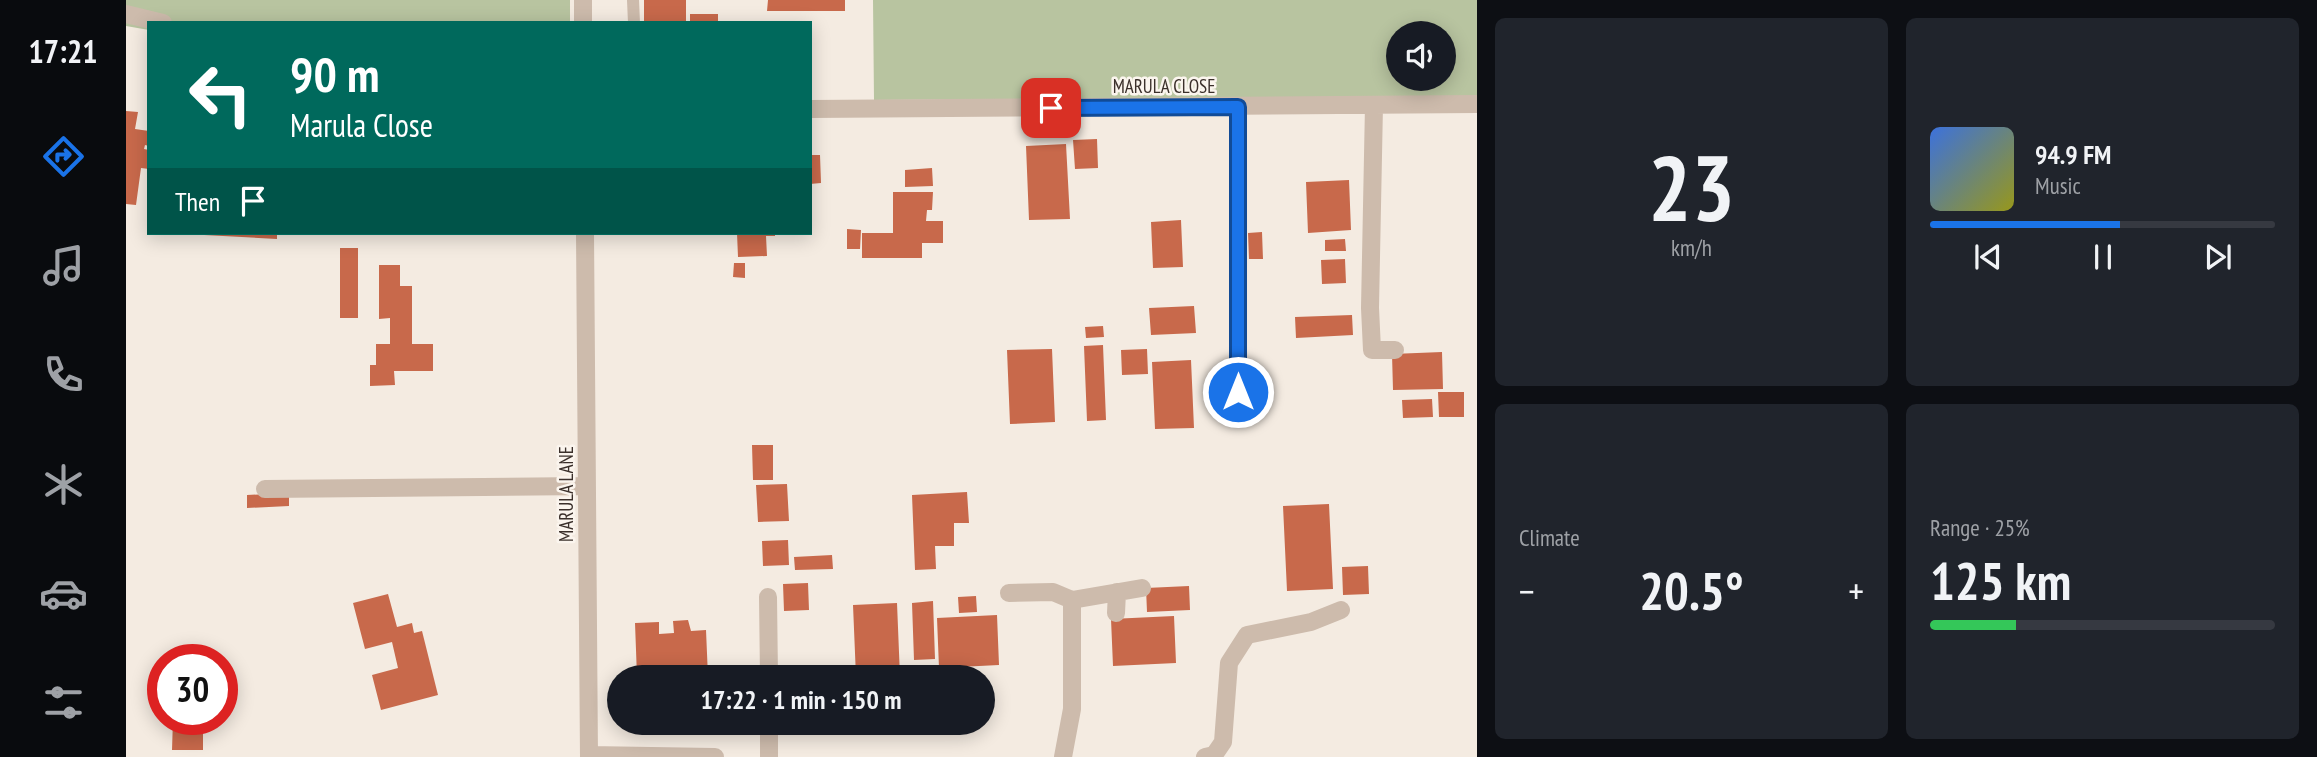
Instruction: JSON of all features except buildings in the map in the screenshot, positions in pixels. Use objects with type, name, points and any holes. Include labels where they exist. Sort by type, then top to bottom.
[{"type":"street","points":[[583,0],[583,21]]},
{"type":"street","points":[[126,14],[155,21]]},
{"type":"street","name":"MARULA CLOSE","points":[[812,109],[1477,104]]},
{"type":"street","points":[[1374,105],[1370,308],[1372,350],[1395,351]]},
{"type":"street","points":[[1238,107],[1238,392]]},
{"type":"street","name":"MARULA LANE","points":[[585,235],[589,756],[715,757]]},
{"type":"street","points":[[265,489],[587,486]]},
{"type":"street","points":[[1009,593],[1053,592],[1072,600],[1142,588]]},
{"type":"street","points":[[1116,613],[1117,592]]},
{"type":"street","points":[[768,597],[769,665]]},
{"type":"street","points":[[1063,757],[1072,709],[1072,600]]},
{"type":"street","points":[[1214,756],[1223,742],[1229,663],[1247,635],[1311,622],[1341,610]]},
{"type":"street","points":[[769,735],[769,757]]},
{"type":"lane","points":[[634,0],[634,21]]},
{"type":"green space","points":[[126,0],[570,0],[570,21],[147,21],[147,30],[126,26]]},
{"type":"green space","points":[[873,0],[1477,0],[1477,96],[874,100]]},
{"type":"route","points":[[1051,108],[1238,107],[1238,392]]}]
